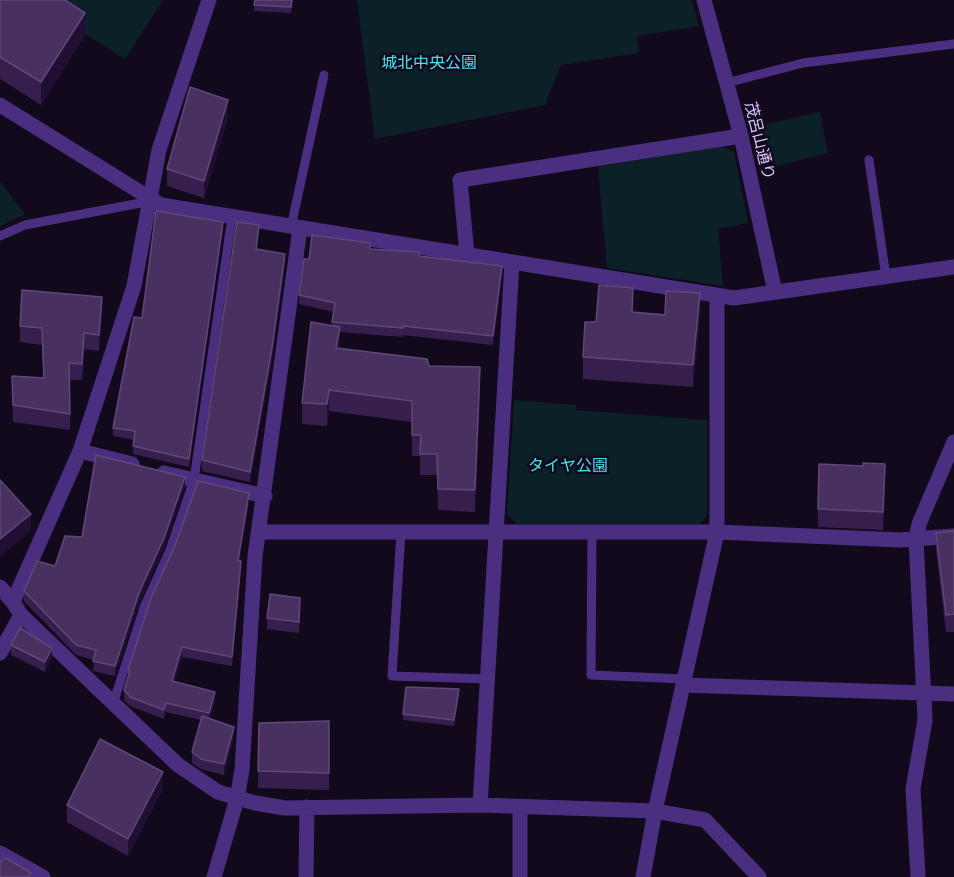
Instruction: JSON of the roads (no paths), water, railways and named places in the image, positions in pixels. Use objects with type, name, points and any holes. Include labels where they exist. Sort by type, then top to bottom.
[{"type":"street","points":[[0,653],[80,451],[134,286],[159,150],[209,0]]},
{"type":"street","name":"茂呂山通り","points":[[704,0],[741,136],[775,292]]},
{"type":"street","points":[[0,105],[151,201],[161,205],[734,298],[954,267]]},
{"type":"street","points":[[467,255],[460,180],[741,136]]},
{"type":"street","points":[[214,877],[237,799],[242,770],[255,556],[265,496],[296,227]]},
{"type":"street","points":[[480,805],[512,263]]},
{"type":"street","points":[[643,877],[655,811],[717,532],[717,296]]},
{"type":"street","points":[[918,877],[913,789],[925,720],[916,539],[919,524],[954,441]]},
{"type":"street","points":[[80,451],[265,496]]},
{"type":"street","points":[[259,532],[717,532],[916,539],[954,536]]},
{"type":"street","points":[[0,587],[17,608],[113,704],[190,775],[218,792],[237,799],[285,808],[480,805],[655,811],[705,820],[759,877]]},
{"type":"street","points":[[683,682],[954,694]]},
{"type":"street","points":[[306,877],[307,807]]},
{"type":"street","points":[[520,807],[520,877]]},
{"type":"street","points":[[3,858],[43,877]]},
{"type":"lane","points":[[726,84],[803,63],[954,44]]},
{"type":"lane","points":[[296,227],[324,75]]},
{"type":"lane","points":[[869,160],[885,277]]},
{"type":"lane","points":[[0,236],[25,225],[151,201]]},
{"type":"lane","points":[[113,704],[145,605],[170,550],[194,480],[232,217]]},
{"type":"lane","points":[[401,532],[392,676],[488,680]]},
{"type":"lane","points":[[592,532],[591,675],[683,682]]},
{"type":"park label","name":"城北中央公園","points":[[429,64]]},
{"type":"park label","name":"タイヤ公園","points":[[568,467]]}]
